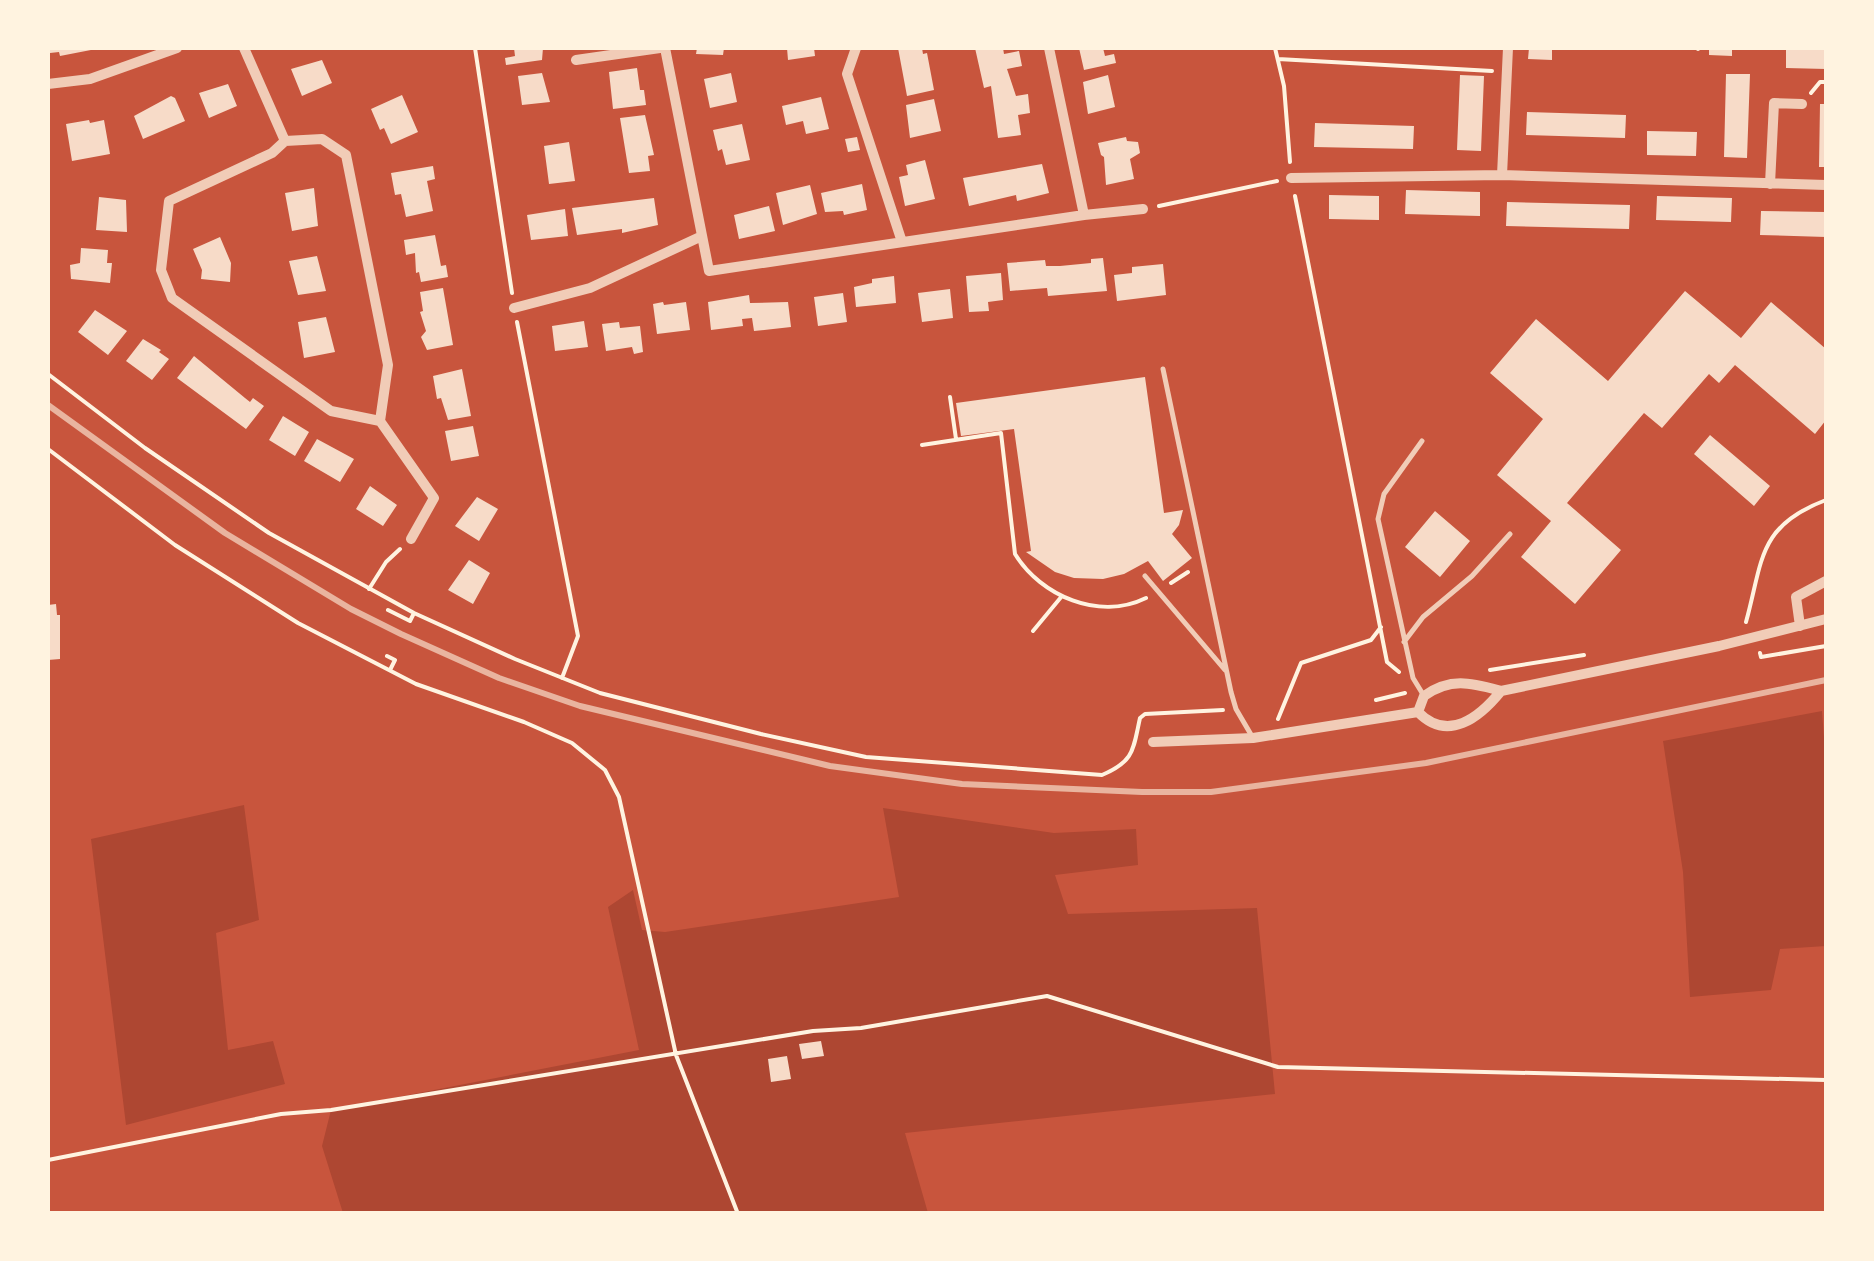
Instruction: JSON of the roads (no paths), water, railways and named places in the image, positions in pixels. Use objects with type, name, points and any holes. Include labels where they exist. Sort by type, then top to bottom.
[{"type":"street","points":[[48,84],[90,79],[175,48]]},
{"type":"street","points":[[244,48],[285,140]]},
{"type":"street","points":[[576,60],[662,48],[709,270],[1143,209]]},
{"type":"street","points":[[856,48],[847,74],[902,242]]},
{"type":"street","points":[[1049,48],[1084,215]]},
{"type":"street","points":[[1502,175],[1508,48]]},
{"type":"street","points":[[1770,184],[1774,104],[1802,104]]},
{"type":"street","points":[[380,421],[331,411],[172,298],[161,270],[170,201],[272,153],[285,140],[322,138],[346,155],[388,365],[380,421],[434,498],[411,539]]},
{"type":"street","points":[[1291,178],[1502,175],[1826,186]]},
{"type":"street","points":[[514,308],[590,288],[702,236]]},
{"type":"street","points":[[1800,626],[1796,597],[1826,581]]},
{"type":"street","points":[[1418,712],[1420,692],[1449,682],[1501,691],[1826,619]]},
{"type":"street","points":[[1418,712],[1429,723],[1441,726],[1469,722],[1501,691]]},
{"type":"street","points":[[1152,742],[1253,738],[1418,712]]},
{"type":"lane","points":[[1163,369],[1236,709],[1253,738]]},
{"type":"lane","points":[[1420,692],[1412,678],[1378,520],[1384,494],[1422,441]]},
{"type":"lane","points":[[1404,642],[1423,618],[1472,576],[1510,534]]},
{"type":"lane","points":[[1145,576],[1227,672]]},
{"type":"railway","points":[[48,405],[225,533],[351,609],[401,634],[499,678],[580,706],[830,766],[962,784],[1211,792],[1426,763],[1826,680]]}]
